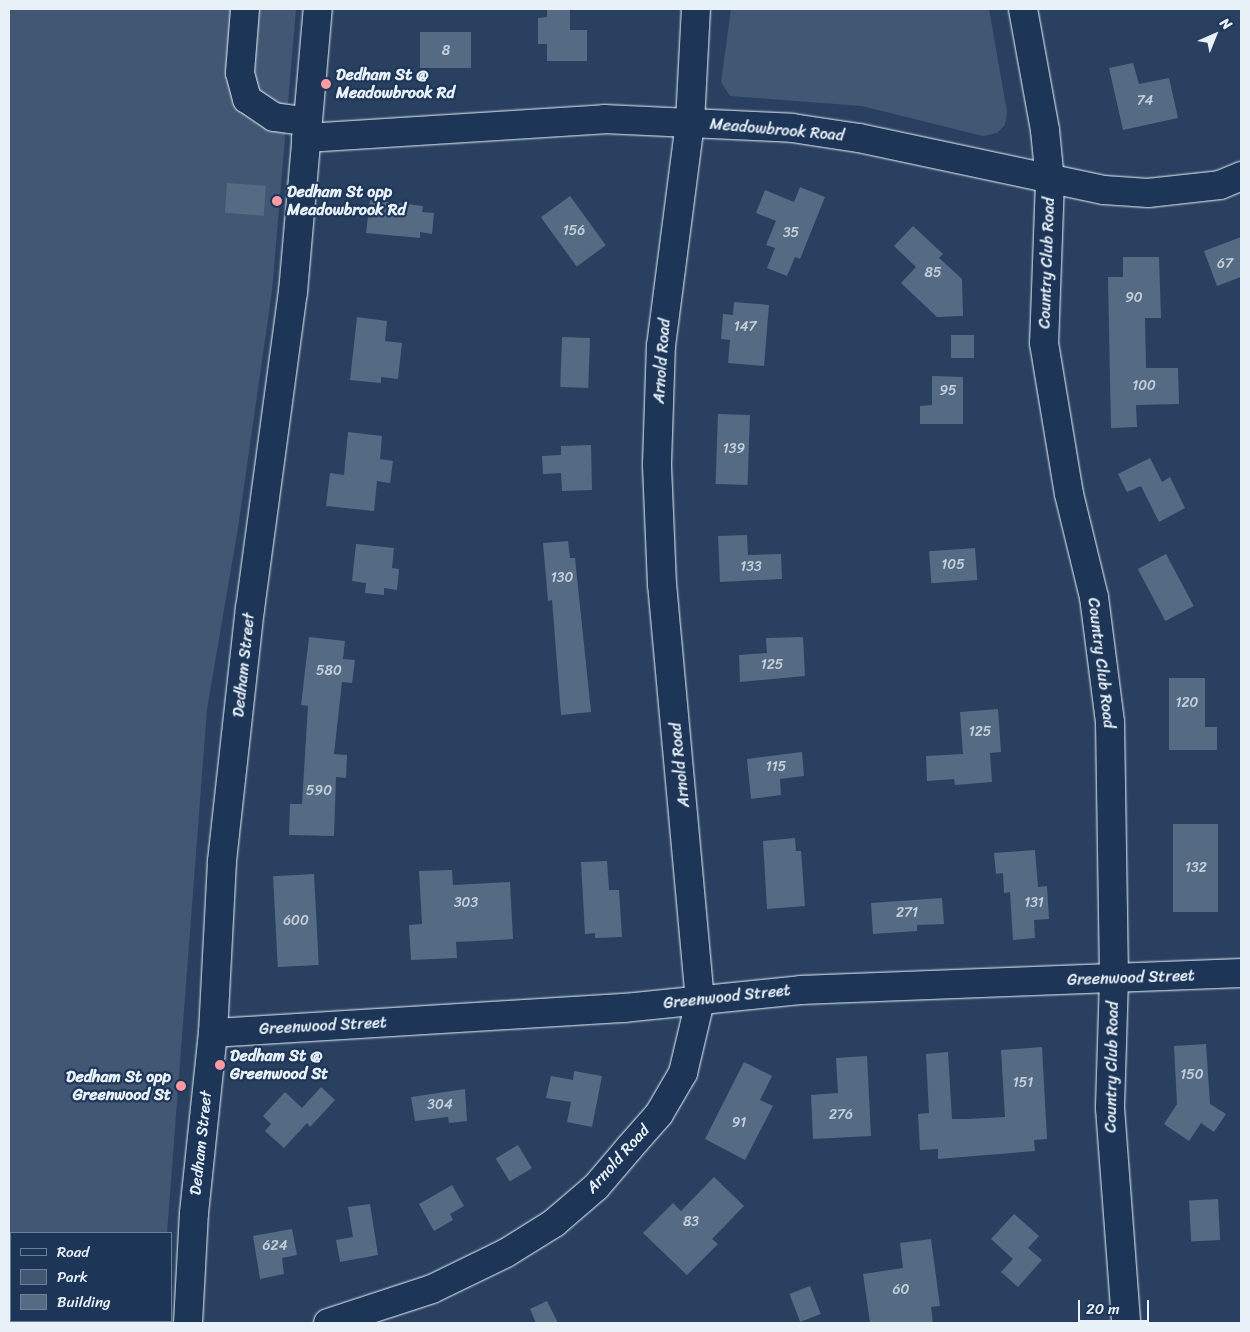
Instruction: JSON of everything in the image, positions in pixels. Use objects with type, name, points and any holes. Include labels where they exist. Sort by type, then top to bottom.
[{"type":"street","name":"Meadowbrook Road","points":[[244,9],[240,73],[247,99],[274,117],[307,130],[604,118],[690,122],[792,128],[858,138],[1050,181],[1148,194],[1220,185],[1241,176]]},
{"type":"street","name":"Dedham Street","points":[[188,1323],[194,1213],[213,1032],[224,852],[250,609],[294,292],[318,9]]},
{"type":"street","name":"Arnold Road","points":[[328,1323],[432,1289],[506,1254],[554,1223],[596,1187],[659,1114],[683,1073],[700,1001],[662,585],[657,464],[661,346],[690,122],[696,9]]},
{"type":"street","name":"Country Club Road","points":[[1023,9],[1044,121],[1050,181],[1044,343],[1069,494],[1094,597],[1110,722],[1114,979],[1110,1108],[1126,1323]]},
{"type":"street","name":"Greenwood Street","points":[[213,1032],[700,1001],[800,990],[1241,973]]},
{"type":"green space","points":[[9,9],[296,9],[272,291],[238,528],[207,709],[167,1232],[10,1232],[10,1322],[159,1323],[9,1323]]},
{"type":"green space","points":[[731,9],[989,9],[1007,112],[1005,125],[997,133],[983,136],[862,106],[730,96],[721,82]]},
{"type":"building","points":[[547,9],[570,9],[570,30],[587,30],[587,61],[547,61],[547,44],[538,44],[538,18],[547,17]]},
{"type":"building","points":[[420,32],[471,32],[471,68],[420,68]]},
{"type":"building","points":[[1133,63],[1139,84],[1169,78],[1178,118],[1123,130],[1109,68]]},
{"type":"building","points":[[227,183],[266,186],[264,216],[225,213]]},
{"type":"building","points":[[800,187],[825,197],[800,259],[795,257],[787,276],[767,268],[775,248],[766,245],[776,221],[756,213],[765,190],[794,202]]},
{"type":"building","points":[[570,196],[606,245],[577,267],[541,217]]},
{"type":"building","points":[[370,200],[423,206],[422,212],[434,213],[432,234],[420,232],[420,238],[366,233]]},
{"type":"building","points":[[913,226],[943,254],[939,258],[962,279],[963,316],[937,317],[901,283],[916,267],[894,246]]},
{"type":"building","points":[[1241,237],[1241,277],[1217,286],[1204,251]]},
{"type":"building","points":[[1123,257],[1159,257],[1161,318],[1145,318],[1146,368],[1178,368],[1179,404],[1136,405],[1137,427],[1111,428],[1108,277],[1123,277]]},
{"type":"building","points":[[734,302],[769,305],[764,366],[728,363],[730,340],[721,339],[723,314],[733,315]]},
{"type":"building","points":[[357,317],[387,321],[385,341],[402,343],[398,379],[381,377],[381,383],[350,380]]},
{"type":"building","points":[[951,335],[974,335],[974,358],[951,358]]},
{"type":"building","points":[[562,337],[590,338],[588,388],[560,387]]},
{"type":"building","points":[[932,376],[963,377],[963,424],[920,424],[920,406],[932,405]]},
{"type":"building","points":[[718,414],[750,415],[748,485],[716,484]]},
{"type":"building","points":[[348,432],[382,436],[380,459],[393,461],[390,483],[377,481],[374,511],[326,506],[330,473],[344,475]]},
{"type":"building","points":[[591,445],[592,490],[562,491],[561,473],[543,474],[542,456],[561,455],[561,446]]},
{"type":"building","points":[[1150,458],[1162,482],[1170,477],[1185,508],[1159,522],[1141,486],[1127,492],[1118,474]]},
{"type":"building","points":[[747,535],[748,555],[781,554],[782,579],[720,582],[718,536]]},
{"type":"building","points":[[568,541],[570,558],[575,558],[591,712],[561,715],[552,600],[548,601],[543,543]]},
{"type":"building","points":[[356,544],[394,548],[392,568],[399,569],[397,590],[384,588],[384,595],[365,593],[366,583],[352,581]]},
{"type":"building","points":[[975,548],[977,580],[931,583],[929,551]]},
{"type":"building","points":[[1166,554],[1194,606],[1165,621],[1138,569]]},
{"type":"building","points":[[309,637],[345,641],[343,659],[355,660],[352,683],[342,682],[334,754],[347,755],[346,778],[336,777],[334,836],[289,835],[290,804],[302,804],[308,706],[301,705]]},
{"type":"building","points":[[803,637],[805,676],[740,682],[739,655],[767,653],[766,638]]},
{"type":"building","points":[[1169,678],[1205,678],[1205,727],[1217,727],[1217,750],[1169,750]]},
{"type":"building","points":[[998,709],[1001,752],[990,753],[992,782],[955,785],[954,779],[927,781],[926,756],[963,754],[960,712]]},
{"type":"building","points":[[802,752],[804,776],[780,779],[781,795],[751,799],[747,759]]},
{"type":"building","points":[[1173,824],[1218,824],[1218,912],[1173,912]]},
{"type":"building","points":[[795,838],[796,851],[801,851],[805,906],[767,909],[763,841]]},
{"type":"building","points":[[1035,850],[1038,887],[1047,886],[1049,919],[1034,920],[1035,938],[1013,940],[1010,892],[1004,893],[1003,873],[996,874],[994,853]]},
{"type":"building","points":[[607,861],[609,890],[619,890],[622,937],[595,938],[595,933],[585,934],[581,862]]},
{"type":"building","points":[[452,870],[453,885],[510,882],[513,939],[456,942],[457,958],[411,960],[409,925],[422,924],[419,871]]},
{"type":"building","points":[[314,874],[319,965],[278,967],[273,876]]},
{"type":"building","points":[[942,898],[944,924],[917,925],[917,931],[873,934],[871,903]]},
{"type":"building","points":[[1206,1044],[1210,1104],[1226,1114],[1214,1132],[1201,1123],[1189,1141],[1164,1124],[1177,1104],[1174,1046]]},
{"type":"building","points":[[1042,1047],[1047,1139],[1034,1140],[1035,1151],[938,1159],[938,1149],[920,1150],[918,1114],[929,1113],[926,1054],[948,1052],[952,1119],[1005,1117],[1001,1050]]},
{"type":"building","points":[[867,1056],[871,1136],[813,1139],[811,1095],[838,1093],[836,1058]]},
{"type":"building","points":[[744,1062],[772,1076],[760,1100],[773,1106],[745,1160],[705,1139]]},
{"type":"building","points":[[574,1071],[602,1076],[592,1127],[567,1122],[571,1102],[546,1098],[551,1076],[573,1080]]},
{"type":"building","points":[[321,1087],[335,1100],[310,1127],[307,1123],[284,1148],[265,1131],[271,1124],[263,1116],[285,1092],[302,1108]]},
{"type":"building","points":[[465,1089],[467,1121],[449,1123],[448,1117],[415,1121],[411,1097]]},
{"type":"building","points":[[518,1145],[532,1168],[510,1182],[496,1158]]},
{"type":"building","points":[[714,1177],[744,1206],[712,1239],[718,1244],[687,1275],[643,1233],[673,1203],[681,1211]]},
{"type":"building","points":[[452,1185],[464,1206],[450,1214],[453,1220],[434,1231],[419,1204]]},
{"type":"building","points":[[1218,1199],[1220,1240],[1191,1241],[1189,1201]]},
{"type":"building","points":[[370,1204],[378,1255],[340,1262],[336,1240],[353,1237],[348,1207]]},
{"type":"building","points":[[1014,1214],[1039,1236],[1028,1248],[1042,1260],[1018,1287],[1001,1272],[1013,1259],[991,1239]]},
{"type":"building","points":[[292,1229],[297,1255],[282,1258],[284,1274],[260,1279],[253,1236]]},
{"type":"building","points":[[931,1239],[940,1306],[931,1307],[933,1323],[870,1323],[863,1274],[903,1268],[900,1243]]},
{"type":"building","points":[[810,1286],[821,1314],[800,1322],[789,1294]]},
{"type":"building","points":[[547,1301],[558,1323],[536,1323],[530,1309]]},
{"type":"place","name":"Dedham St @ Meadowbrook Rd","points":[[326,84]]},
{"type":"place","name":"Dedham St opp Meadowbrook Rd","points":[[277,201]]},
{"type":"place","name":"Dedham St @ Greenwood St","points":[[220,1065]]},
{"type":"place","name":"Dedham St opp Greenwood St","points":[[181,1086]]}]
